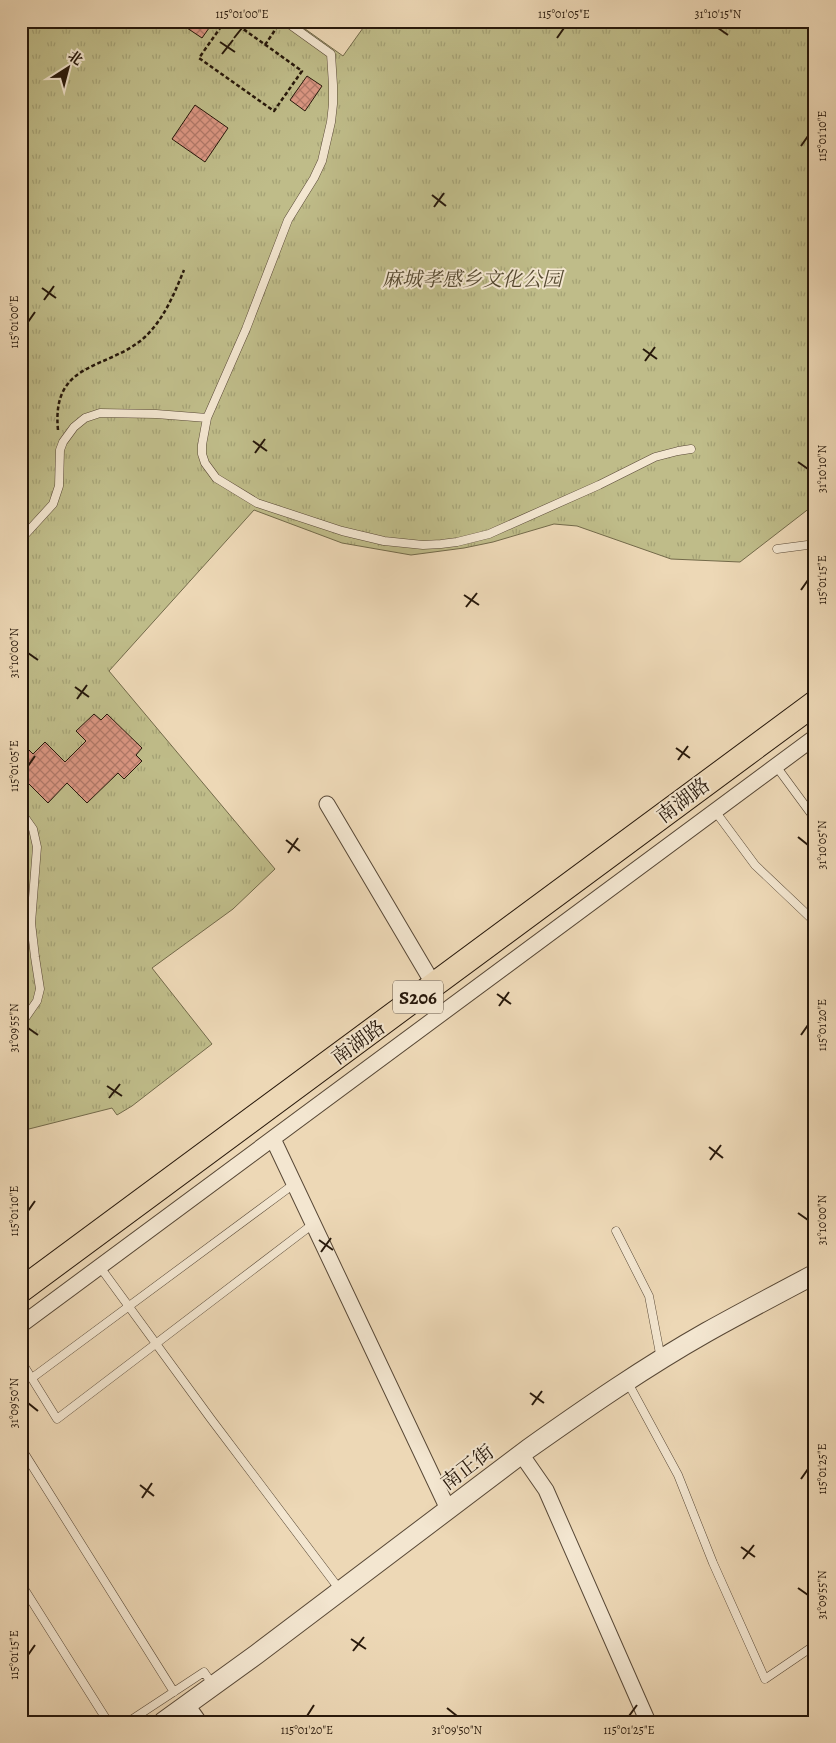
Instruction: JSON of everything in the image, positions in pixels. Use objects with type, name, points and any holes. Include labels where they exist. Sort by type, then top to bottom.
[{"type":"main road","name":"南湖路","points":[[21,1290],[815,703]]},
{"type":"main road","name":"南湖路","points":[[21,1309],[815,721]]},
{"type":"street","points":[[21,1325],[815,737]]},
{"type":"street","points":[[327,804],[434,985]]},
{"type":"street","points":[[273,1139],[448,1509]]},
{"type":"street","name":"南正街","points":[[163,1722],[180,1698],[213,1686],[521,1454],[627,1381],[706,1332],[815,1274]]},
{"type":"street","points":[[521,1454],[546,1490],[648,1722]]},
{"type":"street","points":[[180,1698],[199,1722]]},
{"type":"lane","points":[[283,21],[331,54],[333,69],[332,104],[325,151],[314,178],[288,220],[246,329],[207,418],[202,454],[210,471],[223,484],[257,503],[363,537],[405,544],[449,543],[489,534],[599,485],[655,457],[666,453],[691,449]]},
{"type":"lane","points":[[21,539],[54,504],[59,486],[60,450],[68,434],[85,418],[100,413],[156,414],[207,418]]},
{"type":"lane","points":[[777,549],[815,544]]},
{"type":"lane","points":[[776,766],[815,819]]},
{"type":"lane","points":[[715,811],[755,865],[815,922]]},
{"type":"lane","points":[[21,812],[32,829],[37,847],[32,923],[40,989],[37,1001],[21,1024]]},
{"type":"lane","points":[[32,1378],[294,1184]]},
{"type":"lane","points":[[21,1361],[57,1419],[313,1224]]},
{"type":"lane","points":[[616,1230],[649,1296],[661,1360]]},
{"type":"lane","points":[[100,1267],[340,1591]]},
{"type":"lane","points":[[627,1381],[678,1475],[713,1563],[765,1679],[815,1645]]},
{"type":"lane","points":[[21,1448],[180,1698],[128,1722]]},
{"type":"lane","points":[[22,1587],[108,1722]]},
{"type":"lane","points":[[21,1713],[27,1722]]},
{"type":"path","points":[[225,21],[199,58],[235,86],[274,111],[302,71],[232,21]]},
{"type":"path","points":[[265,45],[283,21]]},
{"type":"path","points":[[60,450],[57,419],[60,398],[66,385],[75,376],[135,345],[145,336],[161,319],[172,301],[184,270]]},
{"type":"green space","name":"麻城孝感乡文化公园","points":[[21,21],[294,21],[343,56],[368,21],[815,21],[815,504],[740,562],[671,559],[577,526],[554,524],[493,542],[411,555],[342,543],[254,510],[109,671],[275,869],[233,909],[152,968],[212,1044],[132,1106],[117,1115],[112,1108],[21,1131]]},
{"type":"building","points":[[192,21],[214,21],[202,38],[187,28]]},
{"type":"building","points":[[307,76],[322,86],[305,111],[290,100]]},
{"type":"building","points":[[195,105],[228,128],[205,162],[172,139]]},
{"type":"building","points":[[94,714],[101,720],[107,714],[142,748],[136,755],[142,761],[124,779],[118,773],[87,803],[67,783],[48,803],[21,776],[27,770],[21,764],[21,754],[27,748],[33,754],[45,742],[65,762],[86,741],[76,731]]}]
